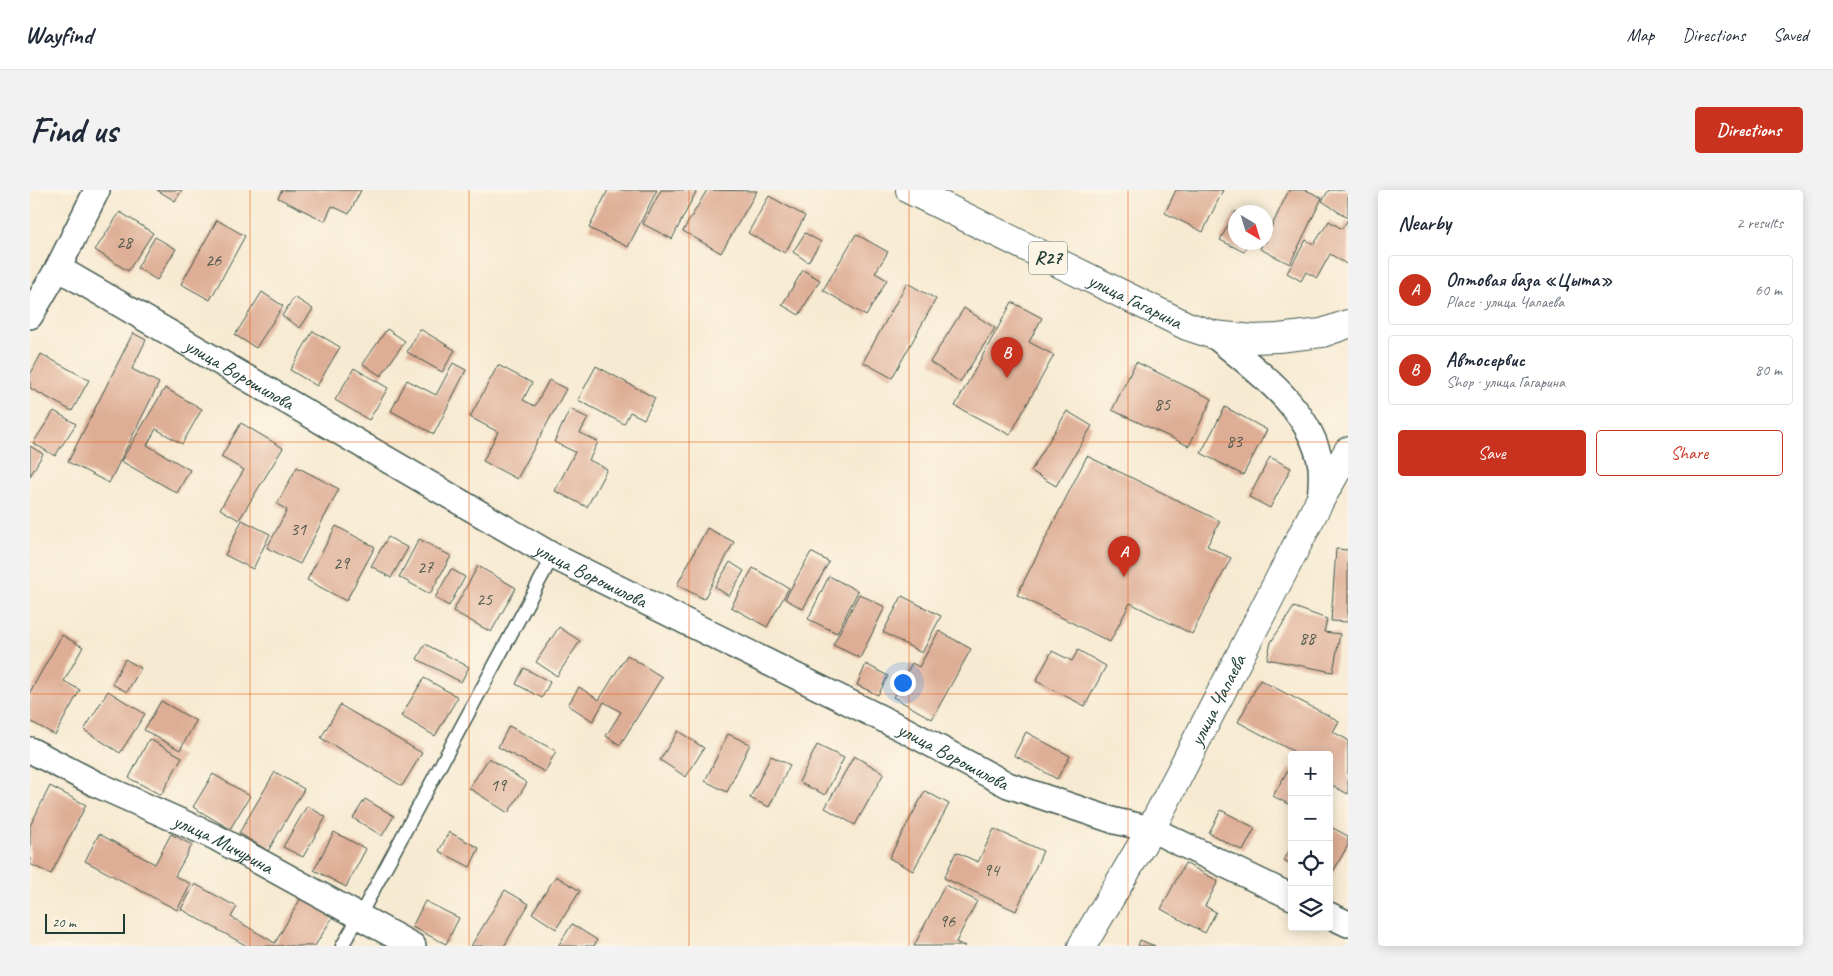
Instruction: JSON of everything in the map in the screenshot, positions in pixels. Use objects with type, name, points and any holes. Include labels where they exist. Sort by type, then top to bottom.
[{"type":"street","points":[[30,316],[58,268],[97,190]]},
{"type":"street","name":"улица Гагарина","points":[[910,190],[1186,326],[1214,335],[1278,338],[1322,333],[1348,324]]},
{"type":"street","name":"улица Ворошилова","points":[[58,268],[553,556],[905,730],[1008,785],[1115,821],[1151,828],[1288,895]]},
{"type":"street","points":[[1214,335],[1291,404],[1306,426],[1315,444],[1321,467],[1320,500]]},
{"type":"street","name":"улица Чапаева","points":[[1082,946],[1151,828],[1320,500],[1347,454]]},
{"type":"street","name":"улица Мичурина","points":[[30,750],[96,784],[215,837],[413,946]]},
{"type":"street","points":[[1333,917],[1348,924]]},
{"type":"lane","points":[[342,946],[553,556]]},
{"type":"building","points":[[157,190],[182,190],[175,201]]},
{"type":"building","points":[[282,190],[361,190],[349,214],[332,206],[325,221],[278,198]]},
{"type":"building","points":[[608,190],[657,190],[628,247],[589,228]]},
{"type":"building","points":[[661,190],[697,190],[672,239],[643,224]]},
{"type":"building","points":[[707,190],[757,191],[721,253],[683,231]]},
{"type":"building","points":[[1176,190],[1223,190],[1203,232],[1165,213]]},
{"type":"building","points":[[1289,190],[1306,190],[1322,198],[1290,264],[1262,250],[1273,250],[1273,223]]},
{"type":"building","points":[[1329,190],[1348,190],[1348,218],[1322,201]]},
{"type":"building","points":[[769,196],[805,216],[785,253],[748,233]]},
{"type":"building","points":[[120,212],[153,233],[128,271],[95,250]]},
{"type":"building","points":[[1348,219],[1348,265],[1330,254],[1317,278],[1306,272],[1301,281],[1287,273],[1306,240],[1314,244],[1329,221],[1342,229]]},
{"type":"building","points":[[217,220],[245,236],[210,300],[181,284]]},
{"type":"building","points":[[1228,226],[1228,244],[1220,240]]},
{"type":"building","points":[[805,233],[821,242],[808,262],[793,252]]},
{"type":"building","points":[[856,234],[888,252],[875,273],[887,280],[866,316],[823,290]]},
{"type":"building","points":[[155,237],[176,249],[157,280],[137,268]]},
{"type":"building","points":[[803,270],[820,280],[799,315],[782,305]]},
{"type":"building","points":[[907,283],[936,299],[892,378],[863,362]]},
{"type":"building","points":[[262,292],[283,306],[256,348],[235,335]]},
{"type":"building","points":[[294,297],[313,309],[300,328],[282,316]]},
{"type":"building","points":[[1012,302],[1042,318],[1029,342],[1054,355],[1010,435],[955,406]]},
{"type":"building","points":[[964,308],[995,328],[960,382],[930,362]]},
{"type":"building","points":[[387,329],[405,341],[381,376],[363,364]]},
{"type":"building","points":[[420,329],[455,350],[442,372],[407,352]]},
{"type":"building","points":[[313,331],[340,347],[317,386],[290,370]]},
{"type":"building","points":[[133,333],[146,340],[132,369],[159,383],[109,483],[68,462]]},
{"type":"building","points":[[41,354],[89,380],[72,411],[30,388],[30,375]]},
{"type":"building","points":[[1136,362],[1212,399],[1189,446],[1112,410]]},
{"type":"building","points":[[453,363],[466,370],[434,434],[391,411],[407,380],[436,395]]},
{"type":"building","points":[[498,365],[532,383],[523,400],[535,406],[549,380],[566,389],[517,479],[483,461],[498,432],[470,417]]},
{"type":"building","points":[[596,366],[655,398],[644,419],[630,412],[624,424],[578,400]]},
{"type":"building","points":[[354,368],[388,388],[369,420],[335,400]]},
{"type":"building","points":[[165,388],[202,409],[182,444],[156,429],[147,445],[190,470],[177,493],[121,461]]},
{"type":"building","points":[[1225,407],[1267,430],[1243,475],[1201,453]]},
{"type":"building","points":[[570,409],[588,418],[580,433],[598,442],[589,460],[607,469],[587,507],[555,491],[575,452],[554,442]]},
{"type":"building","points":[[54,411],[76,424],[55,456],[33,443]]},
{"type":"building","points":[[1067,411],[1092,426],[1056,486],[1031,471]]},
{"type":"building","points":[[241,423],[283,448],[239,520],[220,509],[244,470],[221,457]]},
{"type":"building","points":[[30,446],[43,454],[30,476]]},
{"type":"building","points":[[1087,456],[1220,521],[1207,546],[1231,558],[1192,634],[1130,603],[1110,642],[1017,595]]},
{"type":"building","points":[[1270,457],[1291,468],[1270,508],[1249,497]]},
{"type":"building","points":[[297,467],[339,489],[300,564],[267,548],[287,510],[277,504]]},
{"type":"building","points":[[242,520],[270,534],[253,569],[225,555]]},
{"type":"building","points":[[336,526],[375,547],[346,601],[307,580]]},
{"type":"building","points":[[707,528],[734,542],[704,599],[677,585]]},
{"type":"building","points":[[388,537],[408,548],[391,578],[371,566]]},
{"type":"building","points":[[419,539],[451,556],[430,594],[399,577]]},
{"type":"building","points":[[1336,549],[1348,550],[1348,622],[1331,621]]},
{"type":"building","points":[[811,552],[829,562],[803,609],[785,599]]},
{"type":"building","points":[[730,562],[744,571],[729,596],[715,587]]},
{"type":"building","points":[[478,566],[516,588],[491,632],[453,611]]},
{"type":"building","points":[[753,568],[789,588],[767,627],[731,607]]},
{"type":"building","points":[[451,569],[465,577],[449,606],[435,598]]},
{"type":"building","points":[[829,576],[858,591],[837,633],[808,619]]},
{"type":"building","points":[[859,594],[885,607],[860,658],[833,645]]},
{"type":"building","points":[[902,596],[941,616],[922,653],[883,632]]},
{"type":"building","points":[[1294,607],[1327,619],[1324,632],[1340,634],[1333,672],[1267,659],[1271,642]]},
{"type":"building","points":[[559,627],[580,641],[557,676],[536,662]]},
{"type":"building","points":[[939,631],[971,649],[932,719],[893,697],[912,663],[919,667]]},
{"type":"building","points":[[62,635],[83,647],[64,681],[80,690],[55,735],[30,721],[30,692]]},
{"type":"building","points":[[425,644],[469,667],[461,682],[417,659]]},
{"type":"building","points":[[1078,650],[1106,666],[1085,706],[1036,681],[1052,651],[1072,661]]},
{"type":"building","points":[[627,655],[662,677],[620,745],[606,736],[621,712],[604,702],[593,721],[568,705],[579,687],[599,700]]},
{"type":"building","points":[[125,659],[141,668],[127,692],[112,684]]},
{"type":"building","points":[[866,664],[888,676],[878,695],[857,685]]},
{"type":"building","points":[[524,668],[550,682],[542,698],[516,684]]},
{"type":"building","points":[[424,678],[458,697],[435,736],[401,716]]},
{"type":"building","points":[[1260,680],[1339,721],[1333,732],[1348,740],[1348,794],[1333,786],[1333,751],[1292,751],[1238,722]]},
{"type":"building","points":[[108,691],[145,714],[120,753],[84,730]]},
{"type":"building","points":[[161,701],[196,721],[180,750],[144,730]]},
{"type":"building","points":[[340,705],[422,753],[402,786],[321,738]]},
{"type":"building","points":[[509,726],[556,751],[545,772],[498,747]]},
{"type":"building","points":[[678,731],[704,748],[686,777],[660,760]]},
{"type":"building","points":[[1026,732],[1070,756],[1057,779],[1014,755]]},
{"type":"building","points":[[728,734],[750,744],[727,792],[705,781]]},
{"type":"building","points":[[149,739],[182,757],[161,795],[129,778]]},
{"type":"building","points":[[817,745],[844,758],[825,795],[799,782]]},
{"type":"building","points":[[771,756],[790,765],[769,807],[750,798]]},
{"type":"building","points":[[854,756],[884,773],[855,825],[825,808]]},
{"type":"building","points":[[489,758],[527,783],[508,813],[469,788]]},
{"type":"building","points":[[1288,770],[1288,804],[1273,796]]},
{"type":"building","points":[[275,772],[304,789],[268,851],[239,833]]},
{"type":"building","points":[[213,774],[250,796],[230,829],[193,807]]},
{"type":"building","points":[[50,786],[86,805],[51,874],[30,864],[30,826]]},
{"type":"building","points":[[925,791],[949,804],[913,871],[889,858]]},
{"type":"building","points":[[365,799],[394,816],[382,836],[353,818]]},
{"type":"building","points":[[307,806],[326,817],[303,857],[283,847]]},
{"type":"building","points":[[1221,810],[1255,828],[1243,851],[1209,833]]},
{"type":"building","points":[[1333,828],[1348,836],[1348,845],[1333,872]]},
{"type":"building","points":[[994,829],[1043,851],[1016,911],[944,878],[956,852],[978,862]]},
{"type":"building","points":[[334,832],[366,849],[346,887],[314,870]]},
{"type":"building","points":[[449,832],[479,848],[470,867],[439,851]]},
{"type":"building","points":[[99,834],[155,864],[171,834],[192,845],[175,876],[191,884],[177,910],[85,861]]},
{"type":"building","points":[[1288,853],[1288,862],[1284,860]]},
{"type":"building","points":[[1185,863],[1218,881],[1205,906],[1216,912],[1205,933],[1161,909]]},
{"type":"building","points":[[556,876],[580,891],[556,929],[532,913]]},
{"type":"building","points":[[195,884],[237,907],[231,917],[275,943],[302,896],[334,915],[315,946],[247,946],[181,909]]},
{"type":"building","points":[[945,885],[977,901],[956,942],[965,946],[914,946]]},
{"type":"building","points":[[505,890],[529,904],[504,946],[471,946]]},
{"type":"building","points":[[425,901],[459,918],[446,944],[412,927]]},
{"type":"building","points":[[572,924],[597,940],[594,946],[558,946]]},
{"type":"building","points":[[1140,940],[1155,946],[1138,946]]},
{"type":"place","name":"Автосервис","points":[[1007,378]]},
{"type":"place","name":"Оптовая база «Цыта»","points":[[1124,577]]}]
